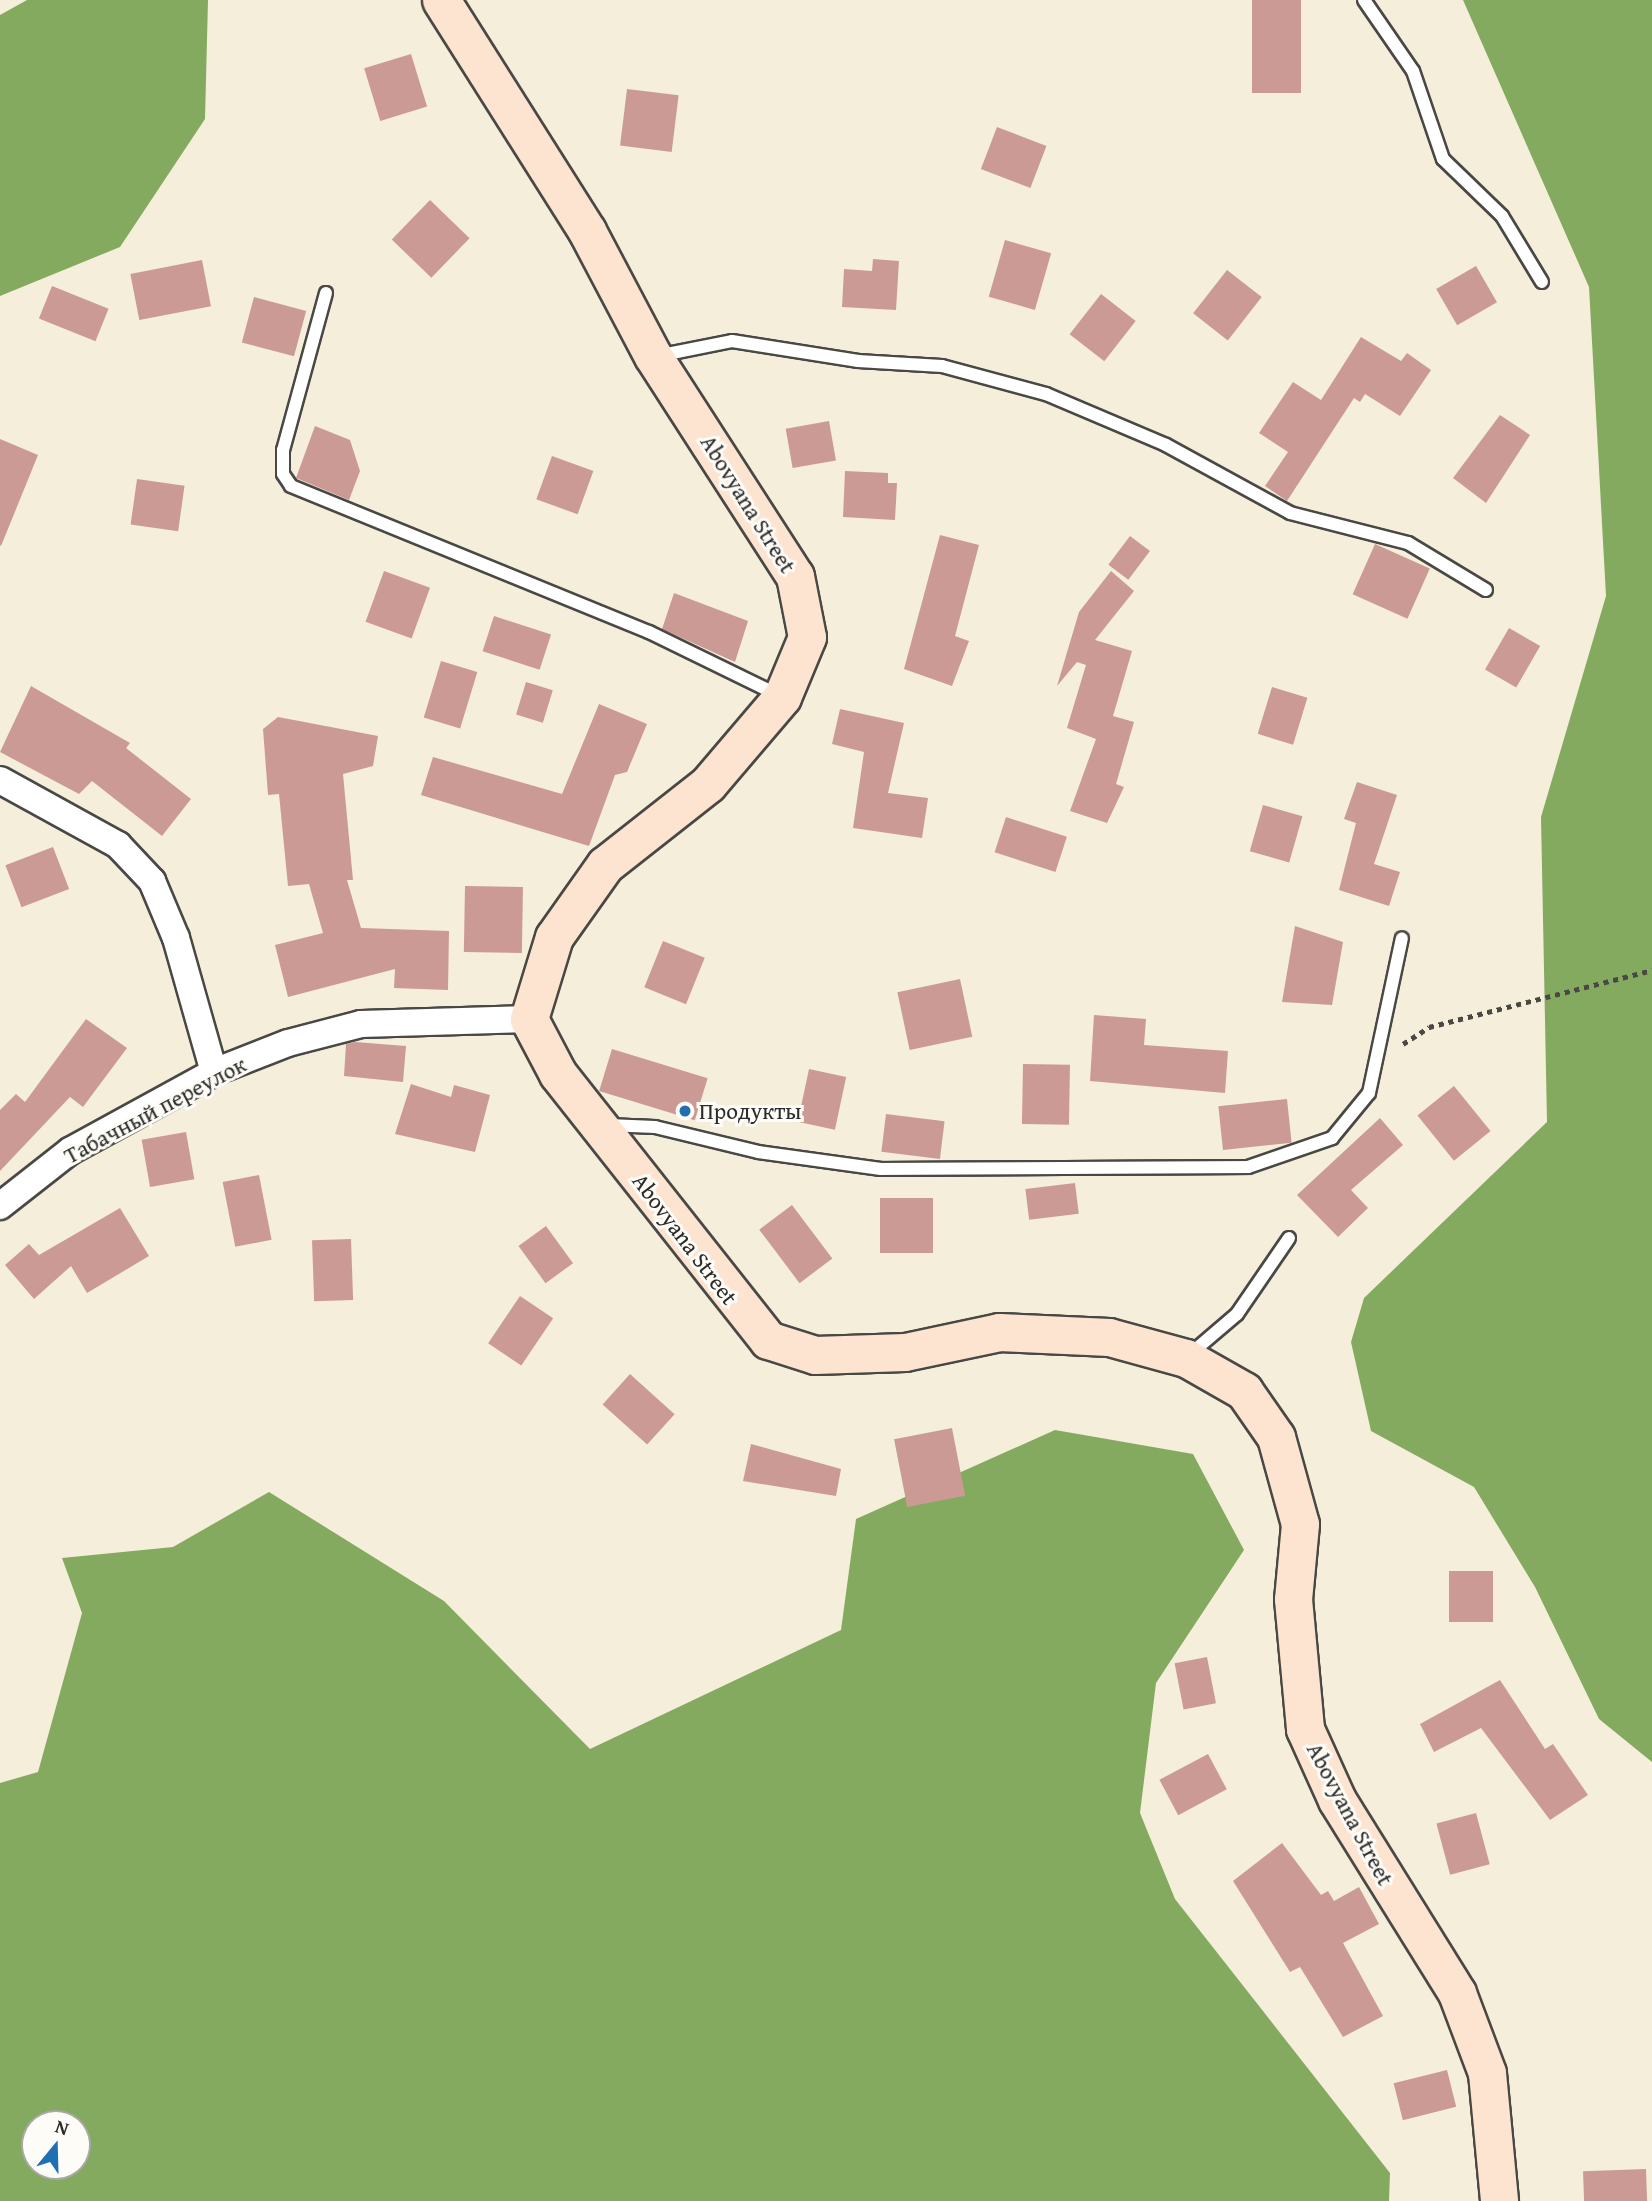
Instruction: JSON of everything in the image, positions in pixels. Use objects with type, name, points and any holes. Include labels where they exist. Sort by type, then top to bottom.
[{"type":"street","name":"Abovyana Street","points":[[441,0],[587,231],[653,356],[795,576],[807,637],[782,697],[708,784],[605,864],[554,937],[529,1019],[558,1074],[768,1340],[815,1355],[905,1352],[999,1332],[1109,1338],[1186,1358],[1244,1391],[1276,1437],[1300,1524],[1293,1599],[1305,1729],[1337,1800],[1457,1993],[1488,2073],[1499,2201]]},
{"type":"street","points":[[0,780],[118,845],[152,881],[176,938],[214,1072]]},
{"type":"street","name":"Табачный переулок","points":[[0,1206],[70,1152],[214,1072],[288,1043],[362,1024],[529,1019]]},
{"type":"lane","points":[[1364,0],[1413,71],[1443,159],[1502,216],[1542,282]]},
{"type":"lane","points":[[326,293],[283,450],[283,474],[291,486],[649,632],[782,697]]},
{"type":"lane","points":[[653,356],[732,341],[858,361],[942,366],[1046,394],[1166,445],[1290,513],[1408,543],[1486,590]]},
{"type":"lane","points":[[600,1125],[655,1127],[758,1152],[881,1169],[1016,1173],[1248,1167],[1332,1138],[1369,1093],[1381,1058],[1402,938]]},
{"type":"lane","points":[[1186,1358],[1237,1314],[1289,1238]]},
{"type":"path","points":[[1381,1058],[1429,1027],[1652,970]]},
{"type":"green space","points":[[27,0],[208,0],[205,119],[120,247],[0,296],[0,15]]},
{"type":"green space","points":[[1463,0],[1652,0],[1652,1762],[1599,1719],[1535,1587],[1474,1487],[1371,1431],[1351,1342],[1364,1298],[1547,1122],[1541,817],[1606,596],[1589,287]]},
{"type":"green space","points":[[1055,1430],[1193,1454],[1244,1550],[1156,1683],[1140,1813],[1175,1899],[1390,2173],[1389,2201],[0,2201],[0,1783],[38,1772],[82,1613],[62,1558],[173,1547],[269,1492],[444,1601],[590,1749],[841,1630],[856,1519]]},
{"type":"building","points":[[1252,0],[1301,0],[1301,93],[1252,93]]},
{"type":"building","points":[[411,54],[427,107],[380,121],[364,68]]},
{"type":"building","points":[[627,89],[679,95],[672,152],[620,146]]},
{"type":"building","points":[[997,127],[1046,146],[1030,188],[981,169]]},
{"type":"building","points":[[430,200],[470,238],[431,278],[392,240]]},
{"type":"building","points":[[1005,240],[1051,253],[1035,310],[989,297]]},
{"type":"building","points":[[873,259],[899,261],[896,310],[842,307],[844,269],[872,271]]},
{"type":"building","points":[[202,260],[211,306],[139,320],[130,274]]},
{"type":"building","points":[[1476,266],[1497,302],[1457,325],[1436,289]]},
{"type":"building","points":[[1227,270],[1262,297],[1228,340],[1193,313]]},
{"type":"building","points":[[52,286],[109,309],[95,341],[39,318]]},
{"type":"building","points":[[1101,294],[1136,321],[1104,361],[1070,334]]},
{"type":"building","points":[[254,297],[306,311],[294,356],[242,342]]},
{"type":"building","points":[[1361,337],[1401,361],[1407,353],[1431,370],[1400,416],[1365,394],[1360,402],[1354,398],[1287,501],[1265,486],[1288,452],[1259,433],[1293,382],[1321,400]]},
{"type":"building","points":[[1500,415],[1530,435],[1486,503],[1453,478]]},
{"type":"building","points":[[829,421],[836,460],[793,468],[786,429]]},
{"type":"building","points":[[315,426],[350,440],[360,471],[349,500],[296,478]]},
{"type":"building","points":[[0,439],[38,455],[1,546],[0,545]]},
{"type":"building","points":[[552,456],[593,471],[578,514],[536,499]]},
{"type":"building","points":[[845,471],[888,473],[888,483],[897,483],[895,520],[843,517]]},
{"type":"building","points":[[137,479],[185,486],[178,531],[131,525]]},
{"type":"building","points":[[940,535],[979,545],[955,636],[969,641],[952,686],[904,669]]},
{"type":"building","points":[[1130,536],[1150,551],[1128,580],[1108,565]]},
{"type":"building","points":[[1375,544],[1430,568],[1407,619],[1353,594]]},
{"type":"building","points":[[384,571],[430,588],[412,639],[366,622]]},
{"type":"building","points":[[1111,571],[1134,591],[1095,640],[1132,651],[1113,716],[1134,722],[1116,784],[1124,787],[1107,823],[1070,811],[1096,739],[1067,728],[1086,665],[1077,662],[1057,686],[1079,612]]},
{"type":"building","points":[[674,593],[748,621],[735,662],[662,629]]},
{"type":"building","points":[[494,616],[551,635],[540,670],[483,651]]},
{"type":"building","points":[[1509,628],[1540,646],[1516,688],[1485,670]]},
{"type":"building","points":[[441,661],[477,672],[460,729],[424,717]]},
{"type":"building","points":[[526,682],[553,690],[543,723],[516,715]]},
{"type":"building","points":[[31,686],[130,743],[126,748],[191,799],[162,836],[92,781],[79,794],[0,752]]},
{"type":"building","points":[[1272,687],[1307,698],[1293,745],[1258,734]]},
{"type":"building","points":[[599,704],[647,724],[627,772],[615,775],[589,846],[421,795],[433,757],[562,794]]},
{"type":"building","points":[[840,709],[904,723],[888,793],[928,798],[922,838],[853,828],[864,752],[832,744]]},
{"type":"building","points":[[278,717],[378,736],[373,766],[343,774],[353,880],[347,880],[361,928],[449,931],[448,990],[394,988],[395,969],[288,997],[275,945],[323,933],[309,884],[288,886],[279,794],[268,795],[263,729]]},
{"type":"building","points":[[1357,782],[1397,795],[1374,864],[1400,872],[1389,906],[1339,890],[1356,823],[1344,819]]},
{"type":"building","points":[[1263,805],[1302,816],[1289,862],[1250,851]]},
{"type":"building","points":[[1006,817],[1067,837],[1055,872],[995,852]]},
{"type":"building","points":[[53,847],[69,889],[22,907],[5,865]]},
{"type":"building","points":[[465,886],[523,887],[522,953],[464,952]]},
{"type":"building","points":[[1295,926],[1343,942],[1332,1005],[1282,1002]]},
{"type":"building","points":[[663,941],[705,958],[686,1004],[644,987]]},
{"type":"building","points":[[960,979],[972,1037],[910,1050],[897,992]]},
{"type":"building","points":[[1094,1015],[1146,1019],[1144,1045],[1228,1051],[1225,1093],[1090,1081]]},
{"type":"building","points":[[86,1019],[127,1048],[83,1107],[70,1097],[0,1171],[0,1110],[16,1094],[25,1102]]},
{"type":"building","points":[[355,1042],[406,1046],[403,1082],[344,1076],[346,1044]]},
{"type":"building","points":[[612,1049],[708,1078],[695,1120],[599,1091]]},
{"type":"building","points":[[1023,1064],[1070,1065],[1069,1125],[1022,1124]]},
{"type":"building","points":[[809,1069],[846,1077],[835,1130],[798,1122]]},
{"type":"building","points":[[411,1084],[451,1097],[454,1085],[490,1095],[475,1152],[395,1134]]},
{"type":"building","points":[[1454,1086],[1491,1131],[1454,1161],[1417,1116]]},
{"type":"building","points":[[1287,1099],[1292,1143],[1223,1150],[1218,1106]]},
{"type":"building","points":[[886,1114],[945,1121],[940,1159],[881,1152]]},
{"type":"building","points":[[1380,1118],[1403,1145],[1351,1190],[1368,1208],[1338,1237],[1297,1195]]},
{"type":"building","points":[[186,1132],[194,1179],[150,1187],[142,1140]]},
{"type":"building","points":[[259,1175],[272,1240],[235,1247],[223,1182]]},
{"type":"building","points":[[1075,1183],[1079,1214],[1029,1220],[1025,1189]]},
{"type":"building","points":[[880,1198],[933,1198],[933,1253],[880,1253]]},
{"type":"building","points":[[792,1205],[832,1259],[800,1283],[759,1230]]},
{"type":"building","points":[[120,1208],[149,1256],[87,1293],[71,1266],[34,1299],[5,1265],[29,1244],[39,1255]]},
{"type":"building","points":[[546,1226],[573,1263],[546,1283],[518,1246]]},
{"type":"building","points":[[351,1239],[353,1300],[314,1301],[312,1240]]},
{"type":"building","points":[[520,1296],[553,1318],[521,1366],[488,1343]]},
{"type":"building","points":[[630,1374],[675,1414],[647,1445],[603,1404]]},
{"type":"building","points":[[952,1428],[965,1496],[907,1507],[894,1439]]},
{"type":"building","points":[[751,1444],[841,1469],[836,1496],[743,1481]]},
{"type":"building","points":[[1449,1571],[1493,1571],[1493,1622],[1449,1622]]},
{"type":"building","points":[[1207,1657],[1216,1703],[1184,1709],[1175,1663]]},
{"type":"building","points":[[1500,1680],[1545,1749],[1553,1744],[1588,1795],[1550,1820],[1481,1728],[1434,1752],[1420,1724]]},
{"type":"building","points":[[1208,1754],[1227,1789],[1178,1815],[1159,1780]]},
{"type":"building","points":[[1476,1813],[1490,1864],[1450,1875],[1436,1824]]},
{"type":"building","points":[[1282,1843],[1321,1895],[1328,1891],[1334,1901],[1359,1887],[1379,1924],[1343,1943],[1383,2016],[1343,2037],[1300,1967],[1290,1972],[1233,1881]]},
{"type":"building","points":[[1447,2070],[1456,2107],[1403,2120],[1394,2083]]},
{"type":"building","points":[[1646,2169],[1647,2201],[1584,2201],[1583,2171]]},
{"type":"place","name":"Продукты","points":[[685,1111]]}]
